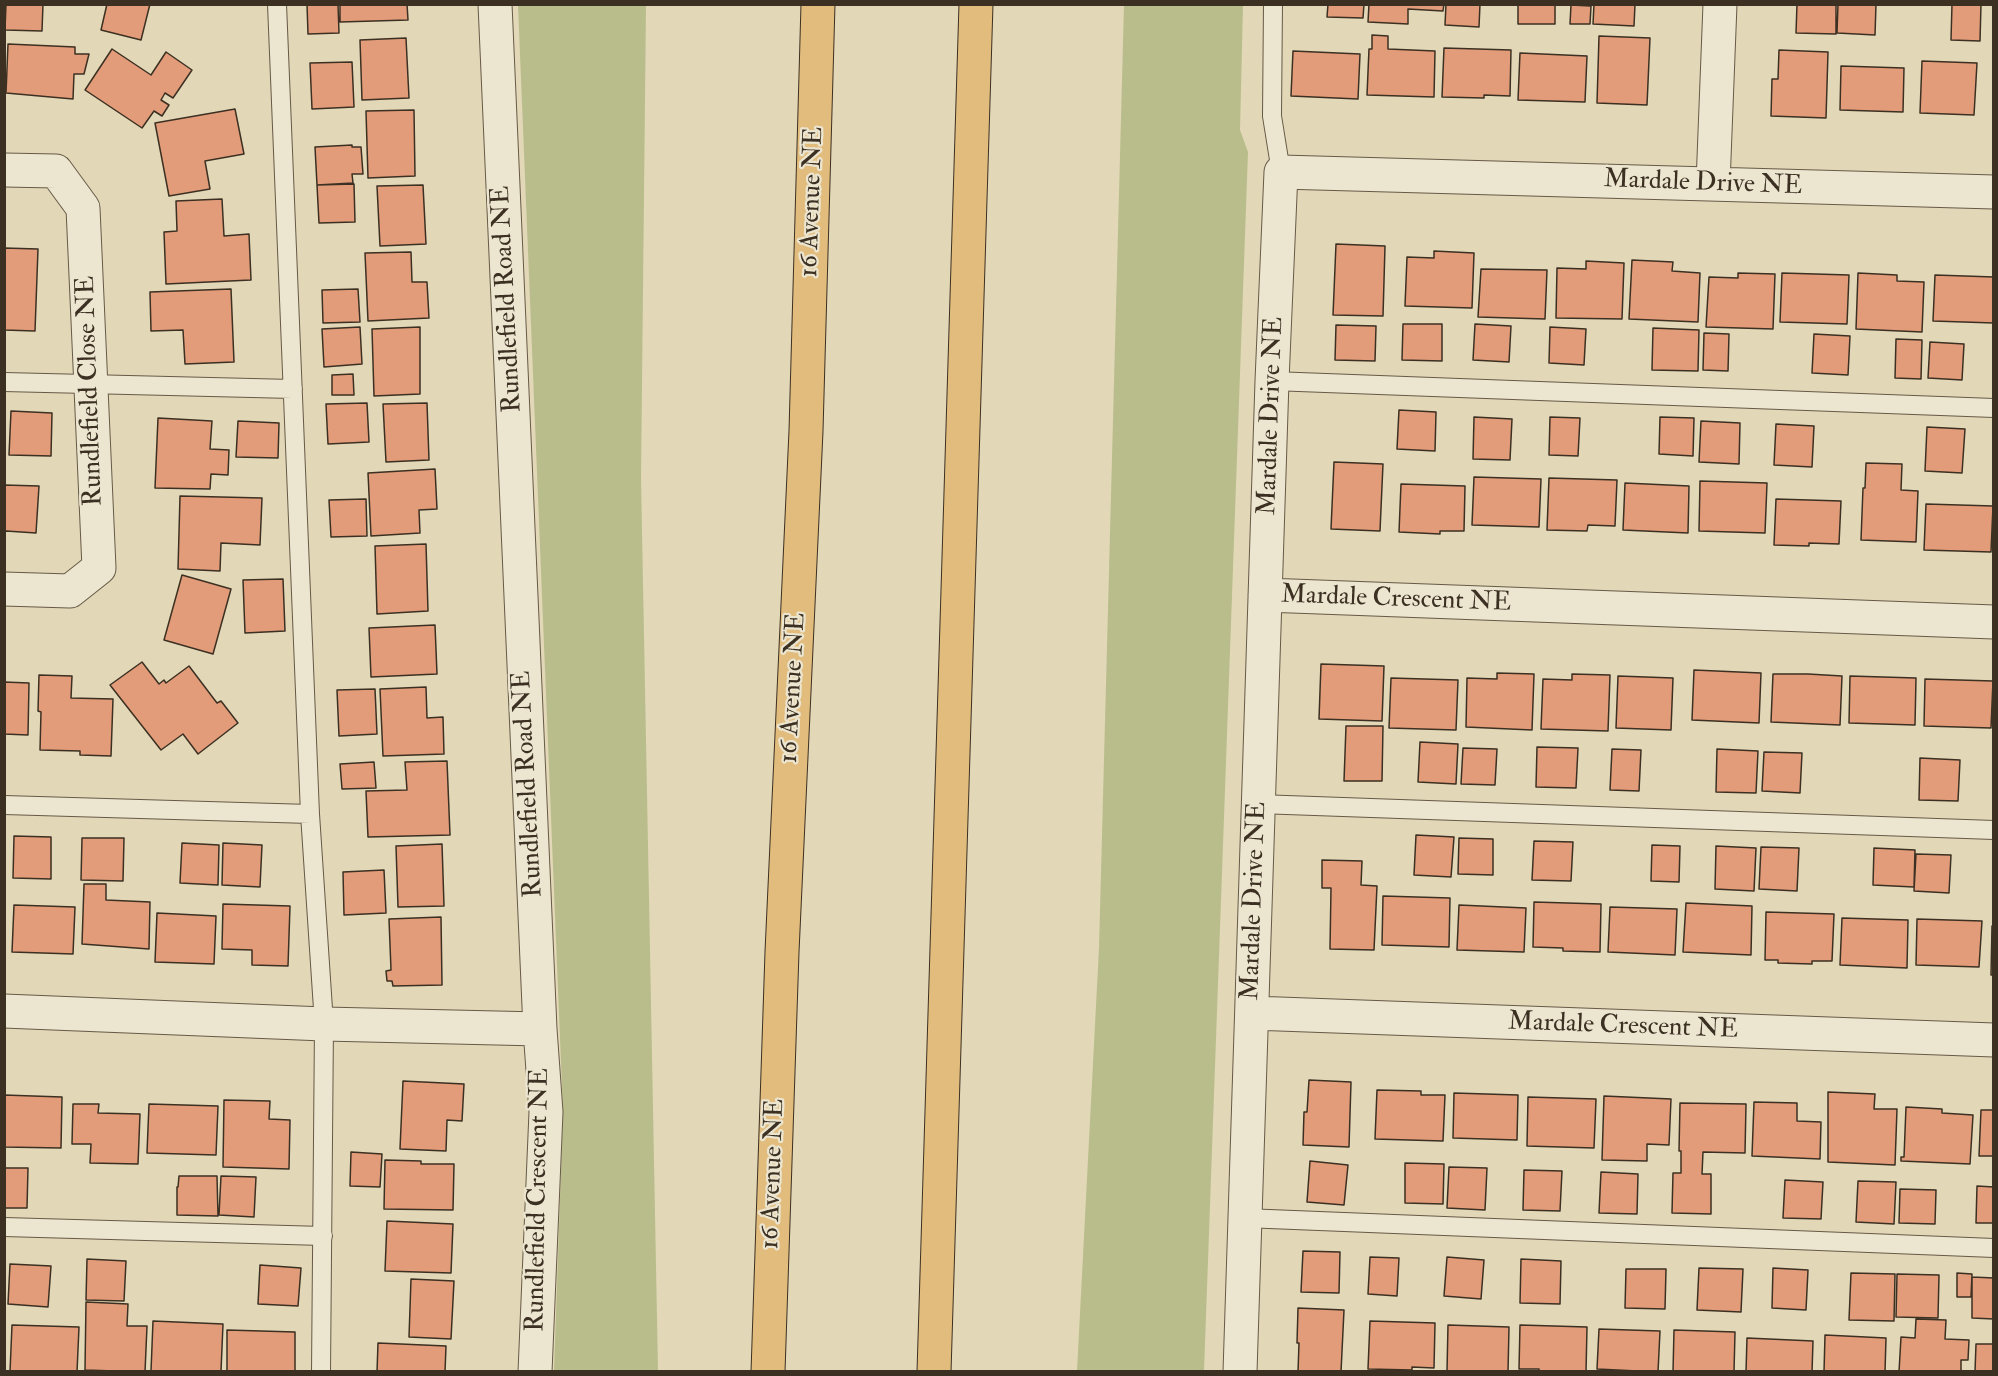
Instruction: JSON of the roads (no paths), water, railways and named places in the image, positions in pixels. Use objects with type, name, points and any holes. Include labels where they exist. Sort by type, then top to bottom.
[{"type":"highway","name":"16 Avenue NE","points":[[768,1371],[782,940],[806,419],[818,4]]},
{"type":"highway","points":[[934,1371],[976,4]]},
{"type":"highway","points":[[972,98],[995,4]]},
{"type":"street","name":"Rundlefield Road NE","points":[[495,4],[540,1029]]},
{"type":"street","points":[[1713,184],[1720,4]]},
{"type":"street","name":"Rundlefield Close NE","points":[[4,170],[56,171],[83,208],[99,568],[70,591],[4,589]]},
{"type":"street","name":"Mardale Drive NE","points":[[1240,1371],[1272,381],[1281,172],[1994,192]]},
{"type":"street","name":"Mardale Crescent NE","points":[[1265,595],[1994,622]]},
{"type":"street","points":[[4,1011],[324,1024],[540,1029]]},
{"type":"street","name":"Mardale Crescent NE","points":[[1252,1013],[1994,1040]]},
{"type":"street","name":"Rundlefield Crescent NE","points":[[535,1371],[546,1112],[540,1029]]},
{"type":"lane","points":[[277,4],[310,814],[324,1024],[321,1371]]},
{"type":"lane","points":[[1273,4],[1272,116],[1281,172]]},
{"type":"lane","points":[[1272,381],[1994,408]]},
{"type":"lane","points":[[4,382],[293,389]]},
{"type":"lane","points":[[1258,804],[1994,830]]},
{"type":"lane","points":[[4,805],[310,814]]},
{"type":"lane","points":[[1244,1218],[1994,1248]]},
{"type":"lane","points":[[4,1227],[323,1236]]}]
